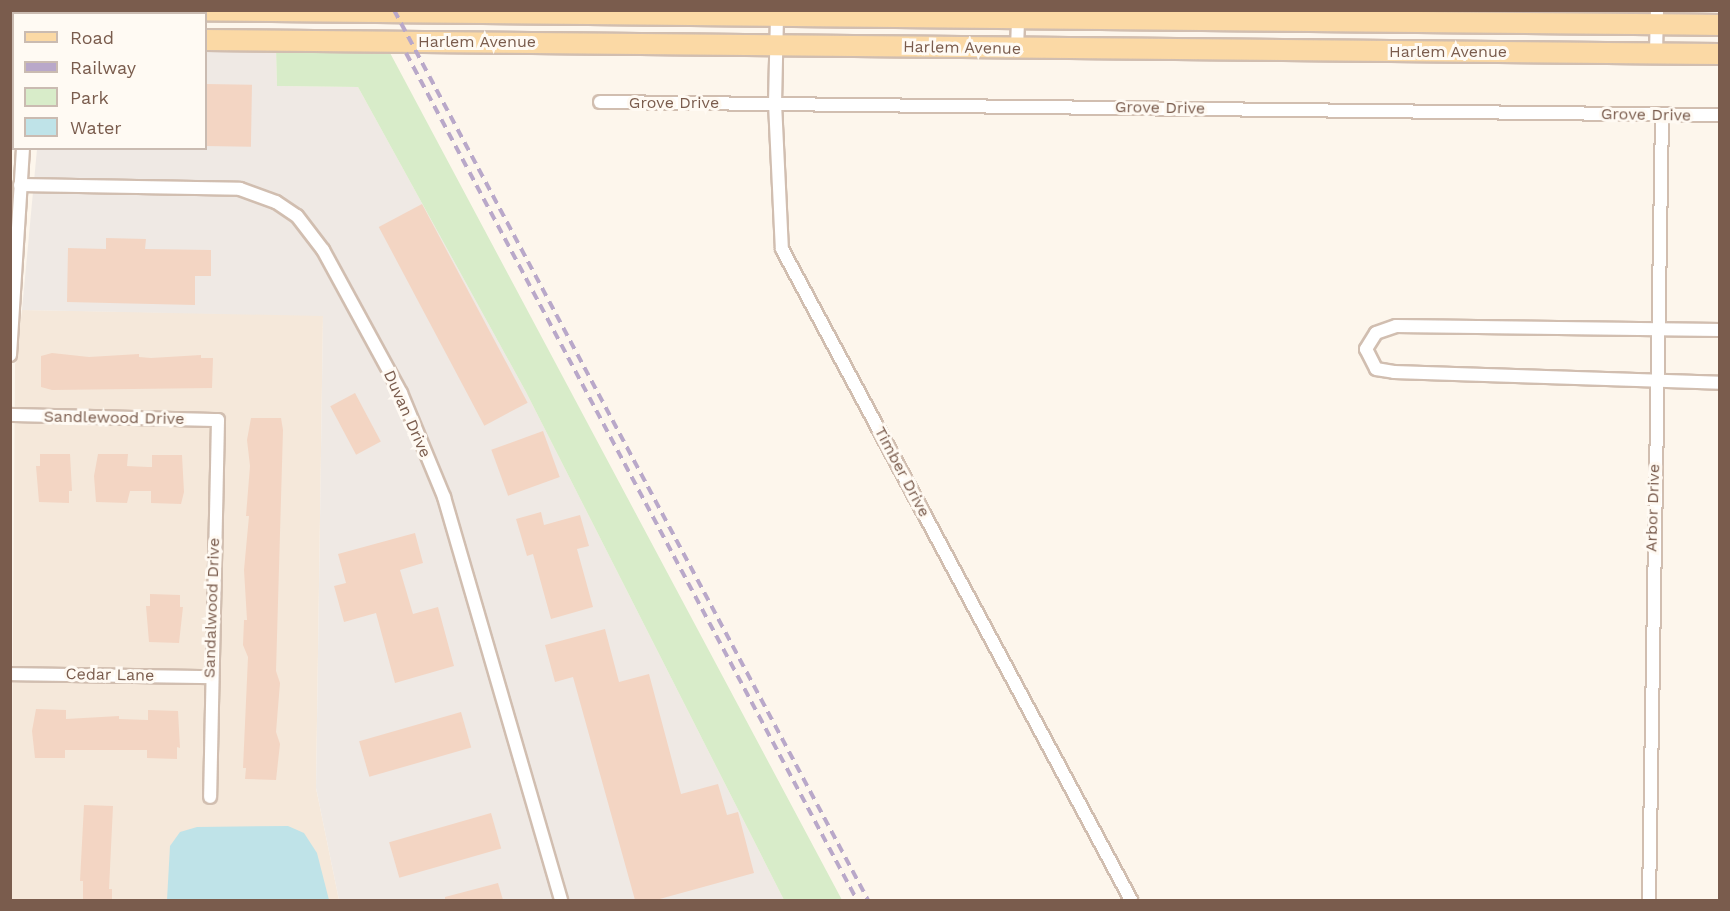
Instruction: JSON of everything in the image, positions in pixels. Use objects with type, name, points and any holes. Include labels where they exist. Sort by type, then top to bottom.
[{"type":"main road","name":"Harlem Avenue","points":[[166,10],[777,16],[1018,15],[1257,21],[1657,17],[1719,25]]},
{"type":"main road","points":[[1257,21],[1257,51]]},
{"type":"main road","name":"Harlem Avenue","points":[[207,40],[1719,54]]},
{"type":"street","points":[[1017,49],[1018,15]]},
{"type":"street","name":"Timber Drive","points":[[777,16],[775,103],[782,249],[1131,900]]},
{"type":"street","points":[[1656,53],[1657,17]]},
{"type":"street","name":"Grove Drive","points":[[600,102],[1719,115]]},
{"type":"street","name":"Arbor Drive","points":[[1649,900],[1662,115]]},
{"type":"street","points":[[10,356],[23,150]]},
{"type":"street","name":"Duvan Drive","points":[[20,185],[240,189],[276,202],[297,216],[323,250],[401,393],[444,497],[561,900]]},
{"type":"street","points":[[1719,330],[1396,326],[1376,333],[1366,349],[1376,369],[1394,372],[1719,383]]},
{"type":"street","name":"Sandlewood Drive","points":[[10,415],[218,420]]},
{"type":"street","name":"Sandalwood Drive","points":[[210,797],[210,677],[218,420]]},
{"type":"street","name":"Cedar Lane","points":[[10,674],[210,677]]},
{"type":"shaded area","points":[[1067,11],[1617,11],[1578,17]]},
{"type":"shaded area","points":[[207,48],[276,49],[277,86],[358,87],[526,392],[784,900],[339,900],[316,788],[323,316],[22,310],[37,150],[207,150]]},
{"type":"shaded area","points":[[22,310],[323,315],[316,788],[339,900],[11,900],[15,365]]},
{"type":"green space","points":[[276,49],[389,51],[842,900],[784,900],[526,392],[358,87],[277,86]]},
{"type":"water","points":[[288,826],[304,833],[317,853],[329,900],[167,900],[170,846],[180,832],[197,827]]},
{"type":"building","points":[[207,84],[252,85],[251,147],[207,146]]},
{"type":"building","points":[[422,204],[528,403],[484,426],[379,227]]},
{"type":"building","points":[[106,238],[146,239],[145,249],[211,250],[211,276],[195,276],[195,305],[67,302],[68,248],[106,249]]},
{"type":"building","points":[[52,353],[89,357],[139,354],[139,357],[151,358],[201,355],[201,358],[213,358],[212,388],[52,390],[41,387],[41,356]]},
{"type":"building","points":[[355,393],[381,442],[356,455],[330,406]]},
{"type":"building","points":[[251,418],[281,418],[283,430],[276,671],[280,683],[276,732],[280,744],[276,780],[245,779],[246,768],[243,768],[248,657],[243,645],[244,620],[247,620],[244,570],[249,516],[246,516],[250,466],[247,440]]},
{"type":"building","points":[[543,431],[560,477],[508,496],[491,450]]},
{"type":"building","points":[[40,454],[70,454],[72,491],[69,491],[69,503],[39,502],[36,466],[40,466]]},
{"type":"building","points":[[98,454],[128,454],[127,466],[148,467],[152,467],[152,455],[182,455],[184,492],[181,504],[151,503],[151,491],[130,491],[127,503],[96,502],[94,476]]},
{"type":"building","points":[[541,512],[544,525],[580,515],[589,546],[577,549],[593,607],[551,619],[533,554],[527,556],[516,519]]},
{"type":"building","points":[[415,533],[423,563],[400,570],[413,614],[438,607],[454,666],[395,683],[376,613],[344,622],[334,586],[346,583],[338,554]]},
{"type":"building","points":[[150,594],[180,595],[180,607],[183,607],[179,643],[149,642],[146,606],[150,606]]},
{"type":"building","points":[[605,629],[619,682],[649,674],[681,794],[718,784],[727,815],[738,812],[754,873],[656,900],[635,900],[573,677],[555,682],[545,645]]},
{"type":"building","points":[[36,709],[66,710],[66,719],[119,716],[119,719],[148,720],[148,710],[178,711],[180,748],[177,747],[177,759],[147,758],[147,750],[65,750],[65,758],[35,758],[32,731]]},
{"type":"building","points":[[461,712],[471,748],[369,777],[359,741]]},
{"type":"building","points":[[84,805],[113,806],[109,889],[112,889],[112,900],[83,900],[83,881],[80,881]]},
{"type":"building","points":[[491,813],[501,849],[399,878],[389,842]]},
{"type":"building","points":[[498,883],[503,900],[445,900],[445,897]]},
{"type":"railway","points":[[394,10],[868,900]]},
{"type":"railway","points":[[406,53],[857,900]]}]
